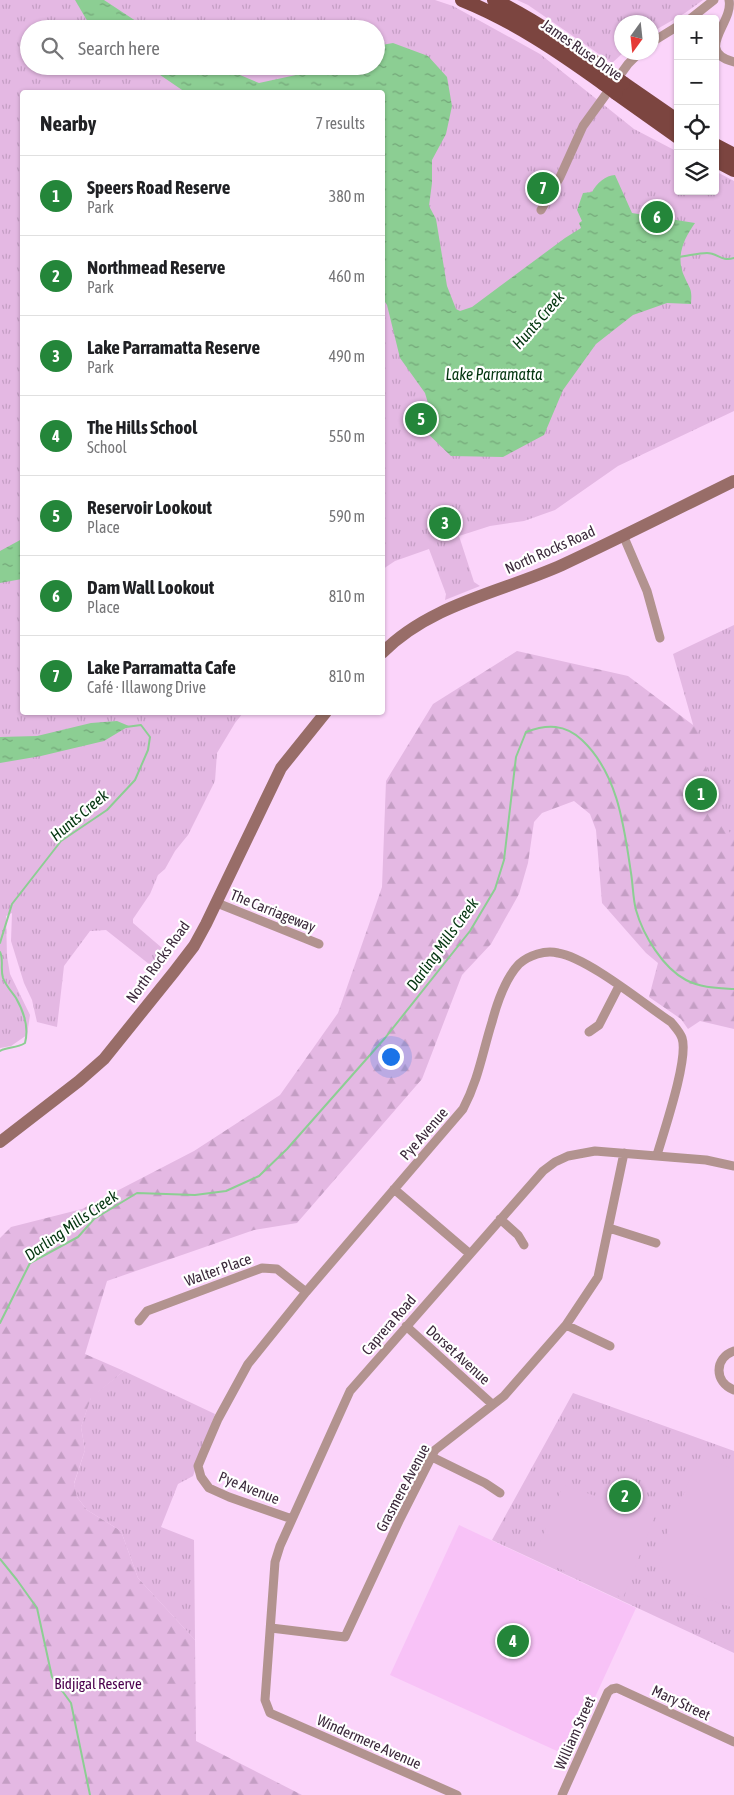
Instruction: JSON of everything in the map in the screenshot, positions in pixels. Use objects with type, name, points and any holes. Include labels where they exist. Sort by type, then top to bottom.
[{"type":"highway","name":"James Ruse Drive","points":[[462,0],[510,22],[607,79]]},
{"type":"highway","name":"James Ruse Drive","points":[[494,0],[561,37],[607,79],[674,134]]},
{"type":"highway","name":"James Ruse Drive","points":[[619,88],[674,119]]},
{"type":"highway","points":[[719,147],[734,155]]},
{"type":"highway","points":[[719,162],[734,170]]},
{"type":"main road","name":"North Rocks Road","points":[[385,650],[410,629],[434,615],[563,565],[734,481]]},
{"type":"main road","name":"North Rocks Road","points":[[0,1142],[85,1077],[104,1058],[194,946],[217,903],[282,768],[324,715]]},
{"type":"street","points":[[695,15],[714,0]]},
{"type":"street","points":[[728,0],[731,10],[716,44],[717,50],[730,60]]},
{"type":"street","points":[[659,38],[674,28]]},
{"type":"street","points":[[541,210],[560,177],[583,126],[632,60]]},
{"type":"street","points":[[622,535],[647,591],[660,638]]},
{"type":"street","name":"The Carriageway","points":[[217,903],[319,944]]},
{"type":"street","name":"Pye Avenue","points":[[292,1519],[209,1488],[201,1477],[198,1466],[218,1419],[248,1364],[306,1292],[463,1109],[476,1081],[499,1000],[512,973],[520,964],[529,958],[549,952],[570,956],[598,971],[671,1022],[678,1031],[682,1039],[683,1061],[657,1155]]},
{"type":"street","points":[[589,1032],[599,1025],[619,986]]},
{"type":"street","name":"Caprera Road","points":[[270,1713],[265,1700],[275,1562],[280,1546],[350,1391],[500,1219],[543,1171],[555,1162],[580,1153],[595,1151],[706,1160],[734,1166]]},
{"type":"street","name":"Grasmere Avenue","points":[[271,1628],[345,1637],[399,1521],[435,1450],[504,1396],[566,1325],[598,1277],[624,1153]]},
{"type":"street","points":[[394,1189],[470,1254]]},
{"type":"street","points":[[500,1219],[518,1235],[524,1245]]},
{"type":"street","points":[[609,1228],[656,1243]]},
{"type":"street","name":"Walter Place","points":[[139,1321],[147,1311],[262,1268],[277,1269],[306,1292]]},
{"type":"street","points":[[566,1325],[610,1346]]},
{"type":"street","name":"Dorset Avenue","points":[[406,1326],[492,1404]]},
{"type":"street","points":[[734,1351],[724,1357],[719,1369],[719,1376],[724,1385],[734,1390]]},
{"type":"street","points":[[432,1457],[485,1483],[500,1493]]},
{"type":"street","name":"Mary Street","points":[[616,1688],[734,1742]]},
{"type":"street","name":"William Street","points":[[562,1795],[608,1692],[616,1688]]},
{"type":"street","name":"Windermere Avenue","points":[[270,1713],[457,1795]]},
{"type":"shaded area","points":[[459,1525],[636,1608],[568,1756],[390,1675]]},
{"type":"green space","points":[[0,0],[435,0],[453,6],[540,54],[634,129],[674,150],[674,195],[719,195],[719,173],[734,181],[734,411],[618,466],[555,510],[524,521],[490,526],[459,536],[474,582],[480,586],[445,600],[446,594],[429,549],[395,561],[385,568],[385,90],[20,90],[20,715],[241,715],[217,753],[215,781],[188,835],[175,851],[165,869],[158,875],[150,894],[133,919],[133,923],[169,954],[173,954],[157,973],[154,968],[106,930],[90,931],[64,966],[57,1027],[37,1022],[32,1000],[24,983],[11,941],[12,913],[6,916],[7,956],[10,974],[30,1015],[27,1035],[11,1046],[0,1048]]},
{"type":"green space","points":[[517,0],[703,0],[682,15],[674,15],[674,19],[659,28],[659,15],[614,15],[615,60],[612,63],[528,5]]},
{"type":"green space","points":[[734,625],[734,985],[694,728],[673,654]]},
{"type":"green space","name":"Bidjigal Reserve","points":[[517,651],[628,676],[697,728],[716,808],[734,840],[734,1029],[700,1021],[688,1029],[681,1019],[649,997],[658,963],[646,953],[602,903],[596,830],[590,814],[574,801],[542,813],[534,822],[528,863],[519,894],[491,944],[462,975],[422,1079],[297,1223],[254,1230],[107,1281],[85,1354],[124,1371],[91,1398],[81,1427],[85,1450],[74,1483],[77,1497],[87,1510],[121,1531],[138,1578],[195,1640],[196,1741],[302,1795],[0,1795],[0,1238],[11,1227],[82,1209],[194,1151],[280,1095],[338,1013],[382,887],[386,781],[433,704]]},
{"type":"green space","points":[[124,1371],[215,1414],[193,1476],[178,1484],[161,1527],[194,1540],[195,1640],[138,1578],[121,1531],[87,1510],[77,1497],[74,1484],[85,1450],[81,1427],[91,1397]]},
{"type":"green space","points":[[573,1393],[734,1451],[734,1653],[492,1540]]},
{"type":"green space","points":[[704,1458],[734,1470],[734,1608],[682,1591],[663,1571],[659,1552],[698,1460]]},
{"type":"green space","points":[[563,1485],[655,1516],[623,1598],[534,1557]]},
{"type":"water","points":[[75,0],[104,0],[134,20],[87,20]]},
{"type":"water","name":"Lake Parramatta","points":[[393,43],[428,56],[447,77],[452,106],[446,134],[432,160],[429,206],[436,219],[447,286],[456,309],[460,311],[472,307],[581,228],[579,223],[582,221],[577,210],[583,193],[592,192],[605,178],[615,175],[632,213],[695,223],[684,243],[681,256],[682,271],[691,290],[691,304],[667,303],[633,315],[596,344],[563,390],[544,435],[503,457],[451,456],[421,427],[430,410],[425,393],[400,358],[385,302],[385,90],[182,90],[160,75],[240,75],[259,83],[296,75],[385,75],[385,44]]},
{"type":"water","points":[[20,540],[20,579],[0,583],[0,551]]},
{"type":"water","points":[[117,721],[129,726],[104,741],[41,756],[0,763],[0,737],[37,736],[91,723]]},
{"type":"waterway","name":"Hunts Creek","points":[[678,257],[707,253],[726,259],[734,258]]},
{"type":"waterway","name":"Hunts Creek","points":[[0,943],[12,904],[61,841],[107,810],[135,780],[148,750],[150,737],[141,725],[126,727]]},
{"type":"waterway","name":"Darling Mills Creek","points":[[0,1323],[30,1263],[78,1237],[94,1219],[137,1193],[195,1195],[226,1191],[259,1176],[287,1149],[385,1038],[470,931],[495,889],[504,860],[516,757],[526,732],[548,727],[562,728],[576,735],[594,754],[604,769],[617,802],[622,819],[635,906],[639,920],[649,940],[669,968],[686,980],[704,986],[734,989]]},
{"type":"waterway","name":"Hunts Creek","points":[[0,952],[3,978],[21,1009],[25,1020],[26,1032],[25,1043],[0,1051]]},
{"type":"waterway","name":"Darling Mills Creek","points":[[0,1559],[37,1608],[52,1677],[71,1703],[90,1795]]},
{"type":"place","name":"Lake Parramatta Cafe","points":[[543,188]]},
{"type":"place","name":"Dam Wall Lookout","points":[[657,217]]},
{"type":"place","name":"Reservoir Lookout","points":[[421,419]]},
{"type":"place","name":"Lake Parramatta Reserve","points":[[445,523]]},
{"type":"place","name":"Speers Road Reserve","points":[[701,794]]},
{"type":"place","name":"Northmead Reserve","points":[[625,1496]]},
{"type":"place","name":"The Hills School","points":[[513,1641]]}]
